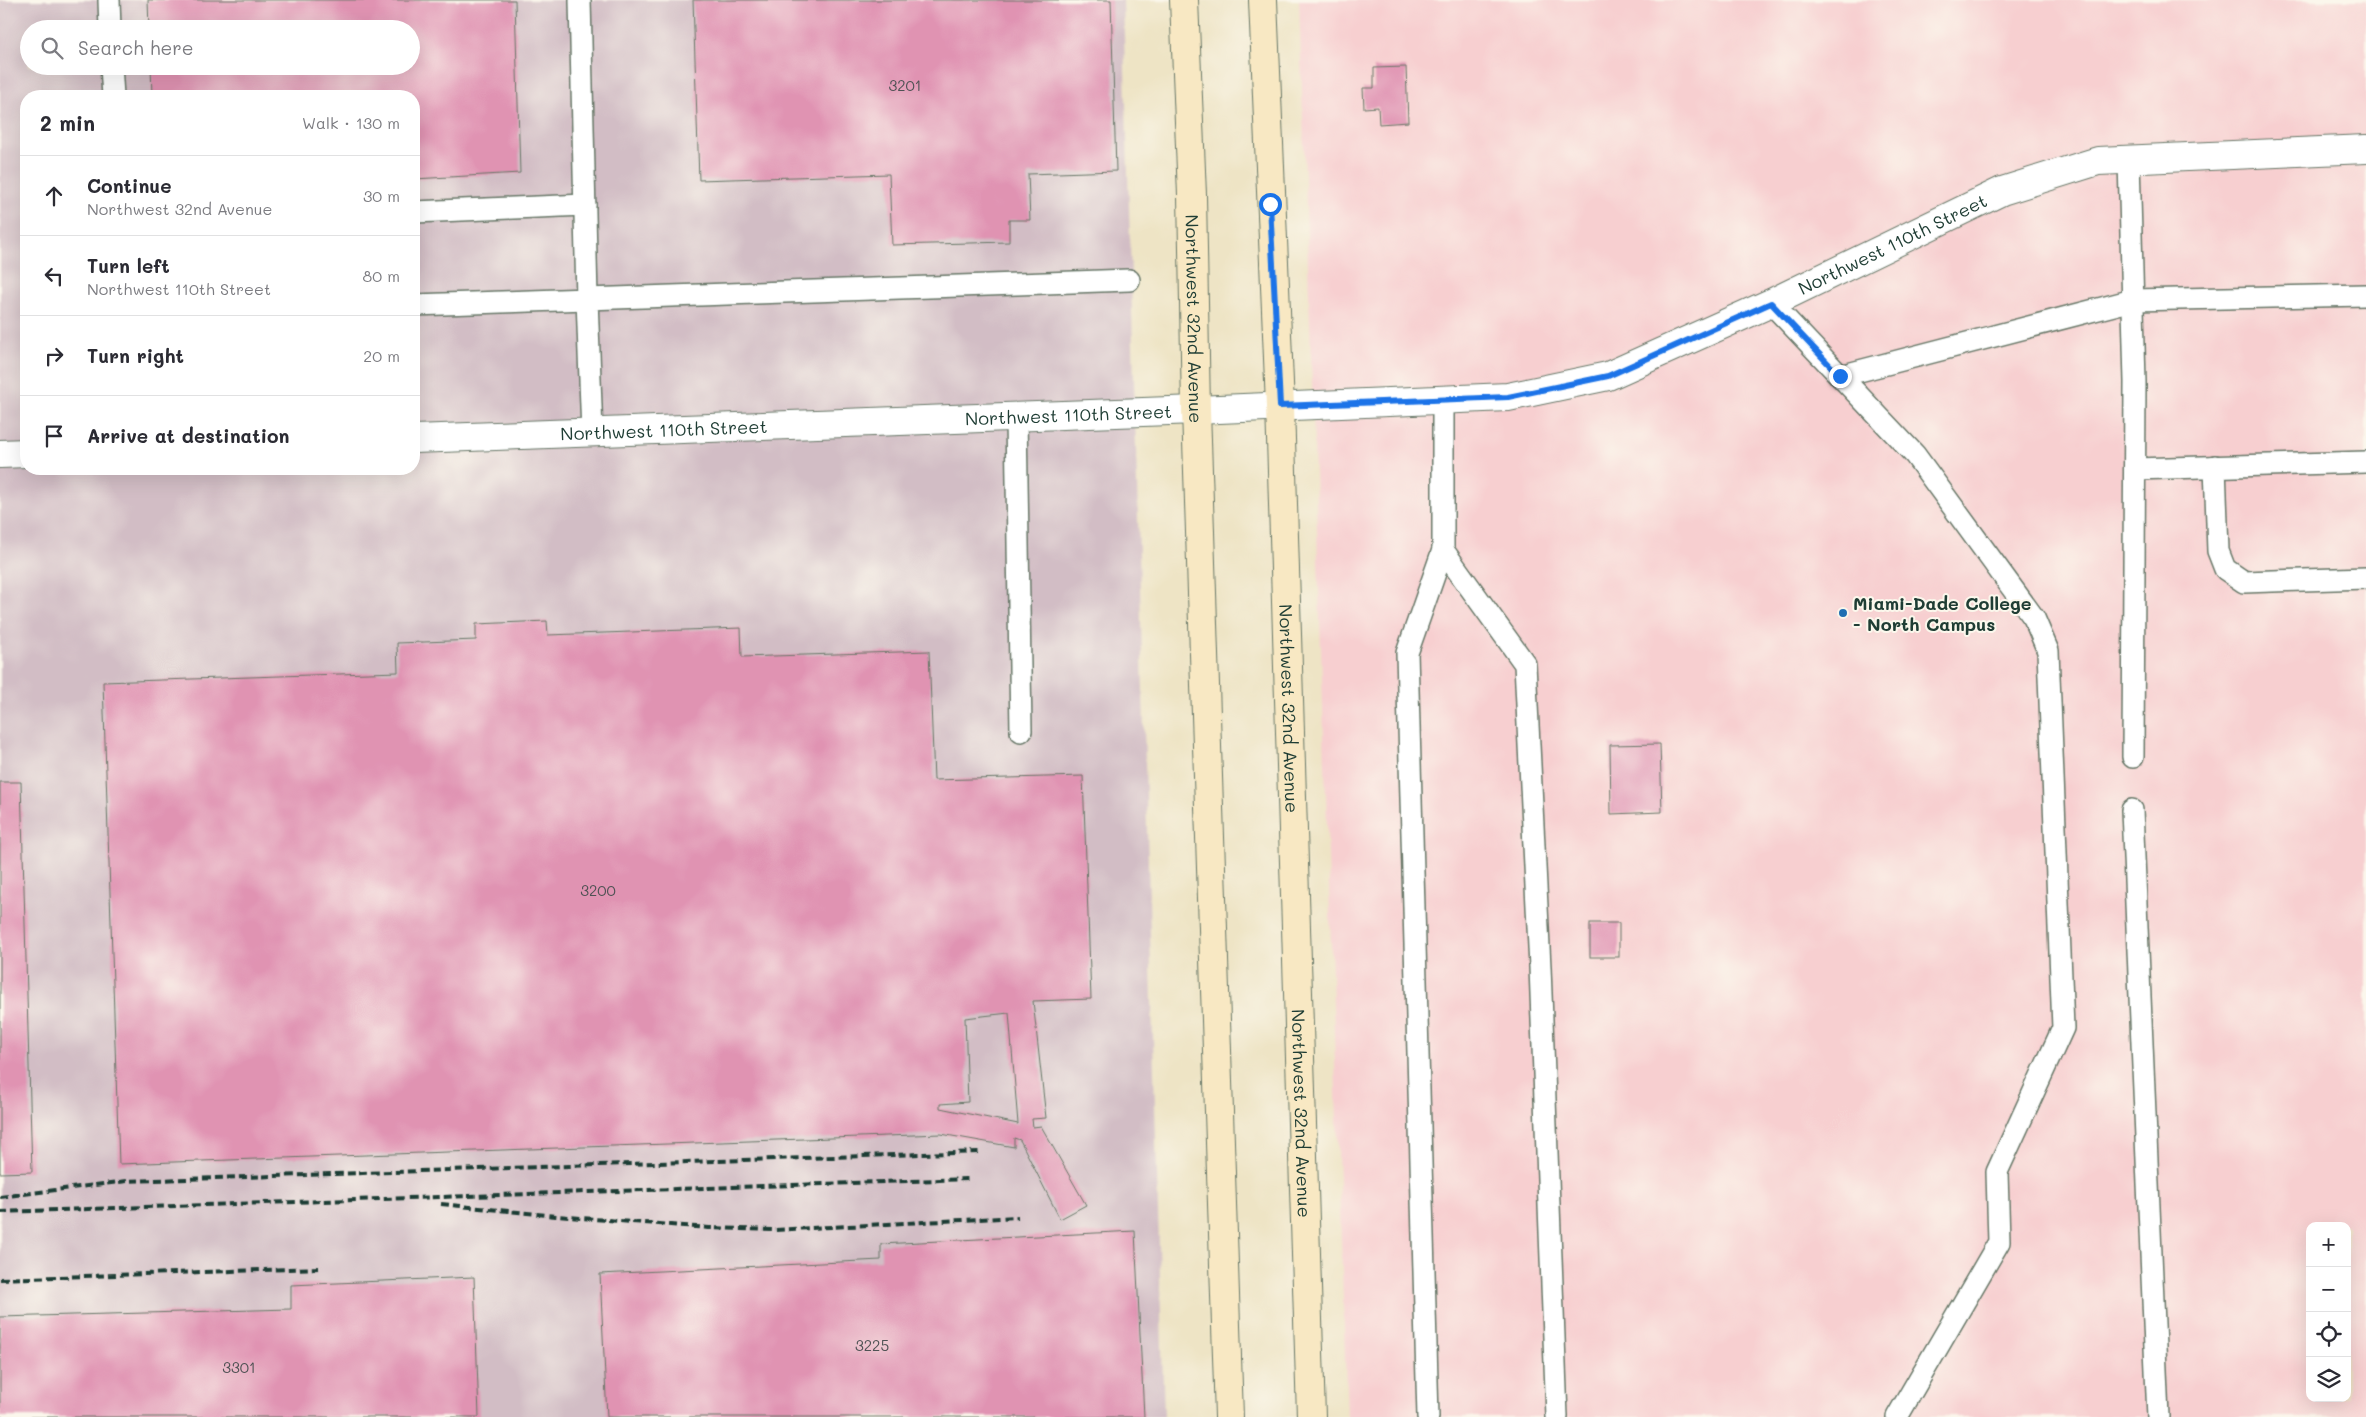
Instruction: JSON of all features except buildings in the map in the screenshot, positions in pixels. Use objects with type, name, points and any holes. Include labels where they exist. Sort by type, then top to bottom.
[{"type":"main road","name":"Northwest 32nd Avenue","points":[[1184,0],[1192,195],[1196,410],[1229,1417]]},
{"type":"main road","name":"Northwest 32nd Avenue","points":[[1263,0],[1280,406],[1311,1417]]},
{"type":"street","name":"Northwest 110th Street","points":[[420,439],[1016,418],[1508,397],[1608,376],[1771,303],[2002,191],[2098,161],[2366,149]]},
{"type":"street","points":[[0,454],[20,453]]},
{"type":"lane","points":[[109,0],[110,20]]},
{"type":"lane","points":[[580,0],[584,205],[592,433]]},
{"type":"lane","points":[[112,75],[113,90]]},
{"type":"lane","points":[[2129,160],[2135,469],[2133,757]]},
{"type":"lane","points":[[420,212],[584,205]]},
{"type":"lane","points":[[420,306],[1129,280]]},
{"type":"lane","points":[[1840,376],[2133,300],[2366,295]]},
{"type":"lane","points":[[1771,303],[1915,455],[2034,618],[2048,650],[2063,1028],[1997,1172],[1999,1242],[1898,1417]]},
{"type":"lane","points":[[1428,1417],[1407,653],[1443,550],[1443,400]]},
{"type":"lane","points":[[1016,418],[1021,732]]},
{"type":"lane","points":[[2135,469],[2366,462]]},
{"type":"lane","points":[[2215,466],[2218,551],[2225,569],[2244,582],[2366,578]]},
{"type":"lane","points":[[1443,550],[1524,664],[1540,967],[1557,1417]]},
{"type":"lane","points":[[2132,810],[2158,1417]]},
{"type":"shaded area","points":[[0,0],[1123,0],[1164,1417],[0,1417]]},
{"type":"shaded area","name":"Miami-Dade College - North Campus","points":[[1299,0],[2366,0],[2366,1417],[1347,1417]]},
{"type":"railway","points":[[0,1197],[127,1181],[981,1152]]},
{"type":"railway","points":[[0,1212],[969,1179]]},
{"type":"railway","points":[[441,1204],[556,1216],[709,1228],[774,1230],[1018,1217]]},
{"type":"railway","points":[[0,1279],[319,1268]]},
{"type":"place","name":"Miami-Dade College - North Campus","points":[[1843,613]]},
{"type":"route","points":[[1270,204],[1280,406],[1508,397],[1608,376],[1771,303],[1840,376]]}]
